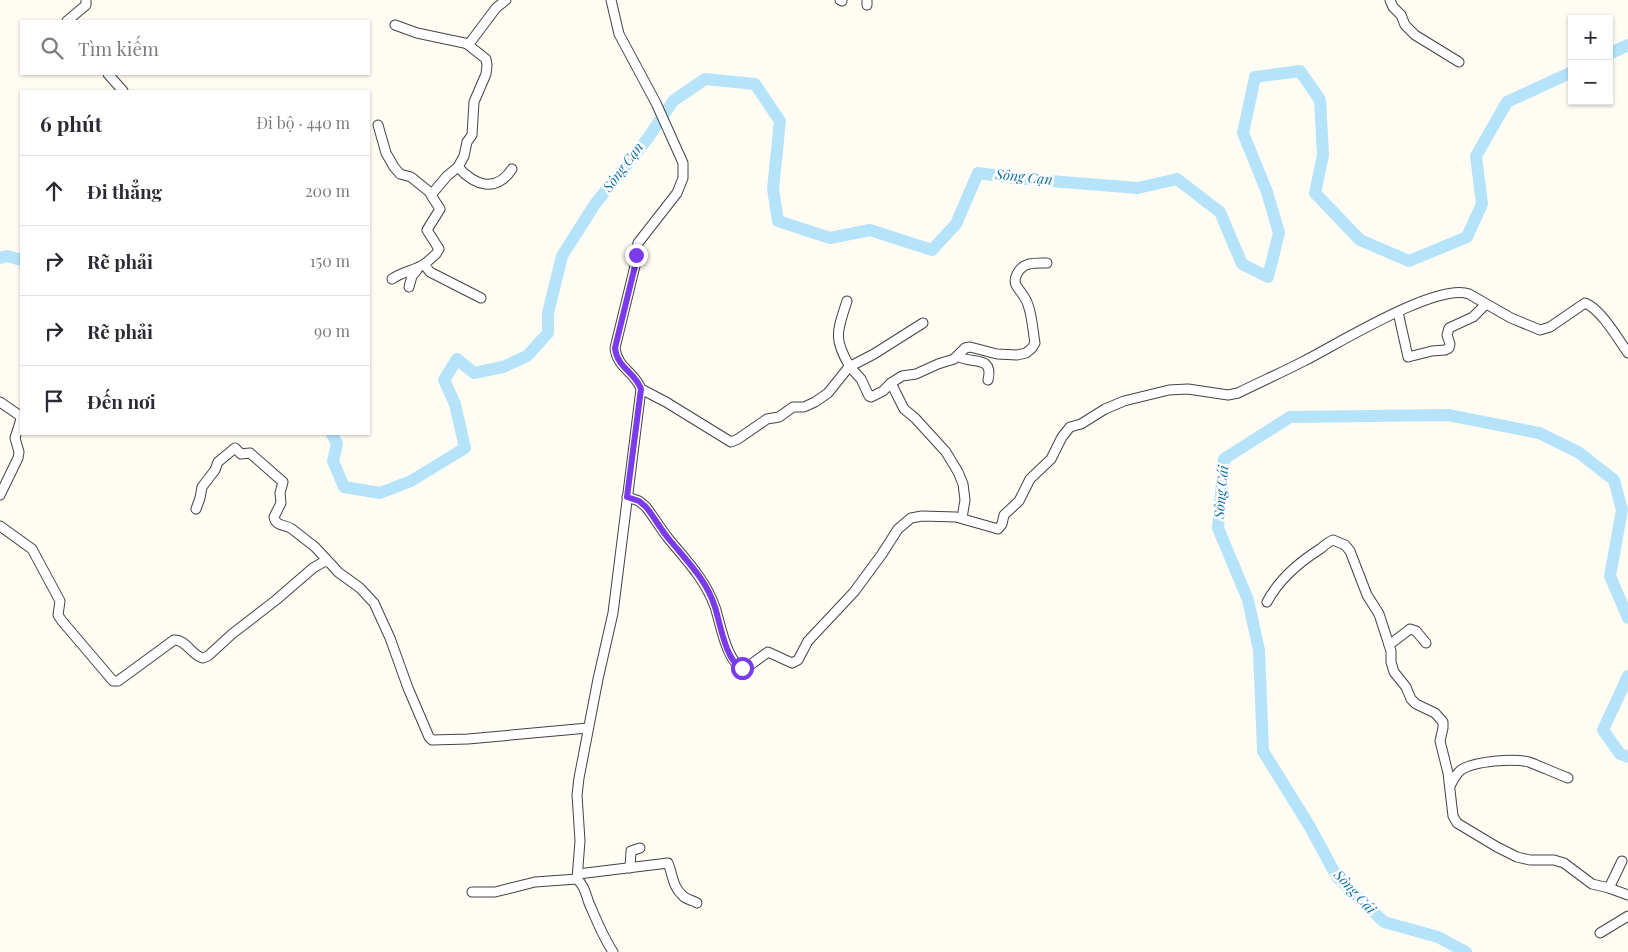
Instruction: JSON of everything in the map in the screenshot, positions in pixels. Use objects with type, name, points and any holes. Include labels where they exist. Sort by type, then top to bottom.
[{"type":"street","points":[[68,20],[86,4],[86,0]]},
{"type":"street","points":[[467,44],[470,43],[496,8],[506,0]]},
{"type":"street","points":[[611,0],[618,34],[656,103],[683,163],[682,178],[677,193],[638,244],[635,266],[615,348],[616,357],[633,375],[641,389],[666,402],[730,442],[738,439],[767,419],[779,417],[793,407],[804,407],[815,402],[828,393],[849,367],[874,354],[923,322]]},
{"type":"street","points":[[1390,0],[1393,7],[1401,15],[1405,25],[1415,35],[1459,62]]},
{"type":"street","points":[[395,25],[417,34],[467,44],[486,59],[488,65],[474,102],[472,135],[467,142],[464,156],[458,167],[447,176],[432,194]]},
{"type":"street","points":[[109,75],[122,90]]},
{"type":"street","points":[[378,125],[383,146],[394,167],[400,174],[411,177],[432,194],[432,198],[440,209],[427,230],[439,249],[412,276],[409,287]]},
{"type":"street","points":[[458,167],[470,178],[492,185],[503,179],[512,169]]},
{"type":"street","points":[[846,301],[839,326],[838,342],[840,351],[849,367],[861,379],[868,396],[871,397],[883,391],[902,376],[916,374],[954,359],[965,348],[970,347],[1008,355],[1023,354],[1032,348],[1034,343],[1030,309],[1014,279],[1024,265],[1032,262],[1046,263]]},
{"type":"street","points":[[426,263],[426,267],[430,272],[481,298]]},
{"type":"street","points":[[392,278],[417,270]]},
{"type":"street","points":[[627,497],[639,501],[646,507],[705,584],[715,606],[725,643],[739,668],[746,668],[768,652],[790,663],[796,662],[808,641],[850,597],[882,554],[898,528],[911,518],[940,516],[962,518],[997,530],[1002,524],[1004,515],[1020,501],[1030,479],[1055,454],[1066,431],[1070,427],[1081,424],[1105,409],[1124,401],[1169,390],[1188,389],[1228,395],[1238,393],[1303,362],[1398,312],[1450,293],[1462,292],[1511,318],[1540,330],[1550,327],[1579,305],[1589,304],[1628,353]]},
{"type":"street","points":[[1398,312],[1408,357],[1449,348],[1450,344],[1447,335],[1449,328],[1473,317],[1486,304]]},
{"type":"street","points":[[958,356],[986,365],[990,372],[988,380]]},
{"type":"street","points":[[891,384],[904,409],[921,425],[954,464],[963,484],[965,500],[962,518]]},
{"type":"street","points":[[614,952],[603,935],[585,887],[577,876],[580,841],[577,795],[578,778],[613,613],[641,389]]},
{"type":"street","points":[[0,402],[20,417]]},
{"type":"street","points":[[0,495],[18,458],[19,452],[15,438],[20,422]]},
{"type":"street","points":[[196,509],[202,488],[219,461],[235,448],[241,454],[250,453],[283,482],[280,493],[281,503],[274,517],[275,522],[292,528],[315,547],[338,572],[360,588],[374,603],[390,638],[408,688],[432,740],[468,739],[588,728]]},
{"type":"street","points":[[0,526],[32,549],[60,601],[58,615],[109,678],[116,682],[174,640],[181,640],[198,657],[208,656],[312,568],[319,563],[328,561]]},
{"type":"street","points":[[1267,602],[1284,577],[1307,556],[1330,541],[1335,540],[1345,545],[1352,556],[1367,595],[1379,614],[1389,645],[1392,668],[1411,699],[1416,704],[1435,713],[1443,722],[1440,741],[1448,773],[1453,816],[1457,823],[1517,857],[1530,860],[1554,860],[1564,863],[1588,882],[1628,895]]},
{"type":"street","points":[[1389,645],[1410,629],[1416,631],[1426,643]]},
{"type":"street","points":[[1450,786],[1459,772],[1465,768],[1494,761],[1514,759],[1530,763],[1568,778]]},
{"type":"street","points":[[630,868],[632,851],[640,848]]},
{"type":"street","points":[[1609,888],[1622,861]]},
{"type":"street","points":[[472,892],[495,892],[535,882],[668,863],[674,884],[684,897],[697,903]]},
{"type":"street","points":[[1600,933],[1628,916]]},
{"type":"waterway","name":"Sông Cạn","points":[[1613,52],[1628,45]]},
{"type":"waterway","name":"Sông Cạn","points":[[332,435],[337,444],[333,461],[344,487],[380,493],[411,481],[465,448],[455,404],[444,380],[457,359],[474,373],[503,367],[527,356],[548,333],[548,313],[562,256],[595,204],[648,138],[673,101],[705,79],[755,84],[780,121],[773,189],[778,221],[830,238],[870,230],[932,250],[956,224],[978,173],[1014,178],[1138,188],[1177,179],[1220,212],[1242,264],[1268,277],[1279,233],[1267,192],[1243,133],[1255,77],[1300,71],[1320,100],[1323,155],[1315,193],[1360,240],[1409,261],[1467,237],[1482,204],[1476,156],[1507,102],[1568,74]]},
{"type":"waterway","name":"Sông Cạn","points":[[0,258],[7,256],[20,260]]},
{"type":"waterway","name":"Sông Cái","points":[[1466,952],[1438,937],[1384,922],[1337,877],[1310,827],[1263,751],[1259,650],[1248,600],[1218,528],[1224,459],[1290,417],[1448,415],[1539,433],[1578,452],[1614,480],[1622,510],[1610,576],[1628,618]]},
{"type":"waterway","name":"Sông Cái","points":[[1628,676],[1603,730],[1620,754],[1628,757]]},
{"type":"route","points":[[636,255],[615,348],[616,357],[633,375],[640,384],[641,389],[627,497],[639,501],[646,507],[705,584],[715,606],[725,643],[736,665],[742,668]]}]
